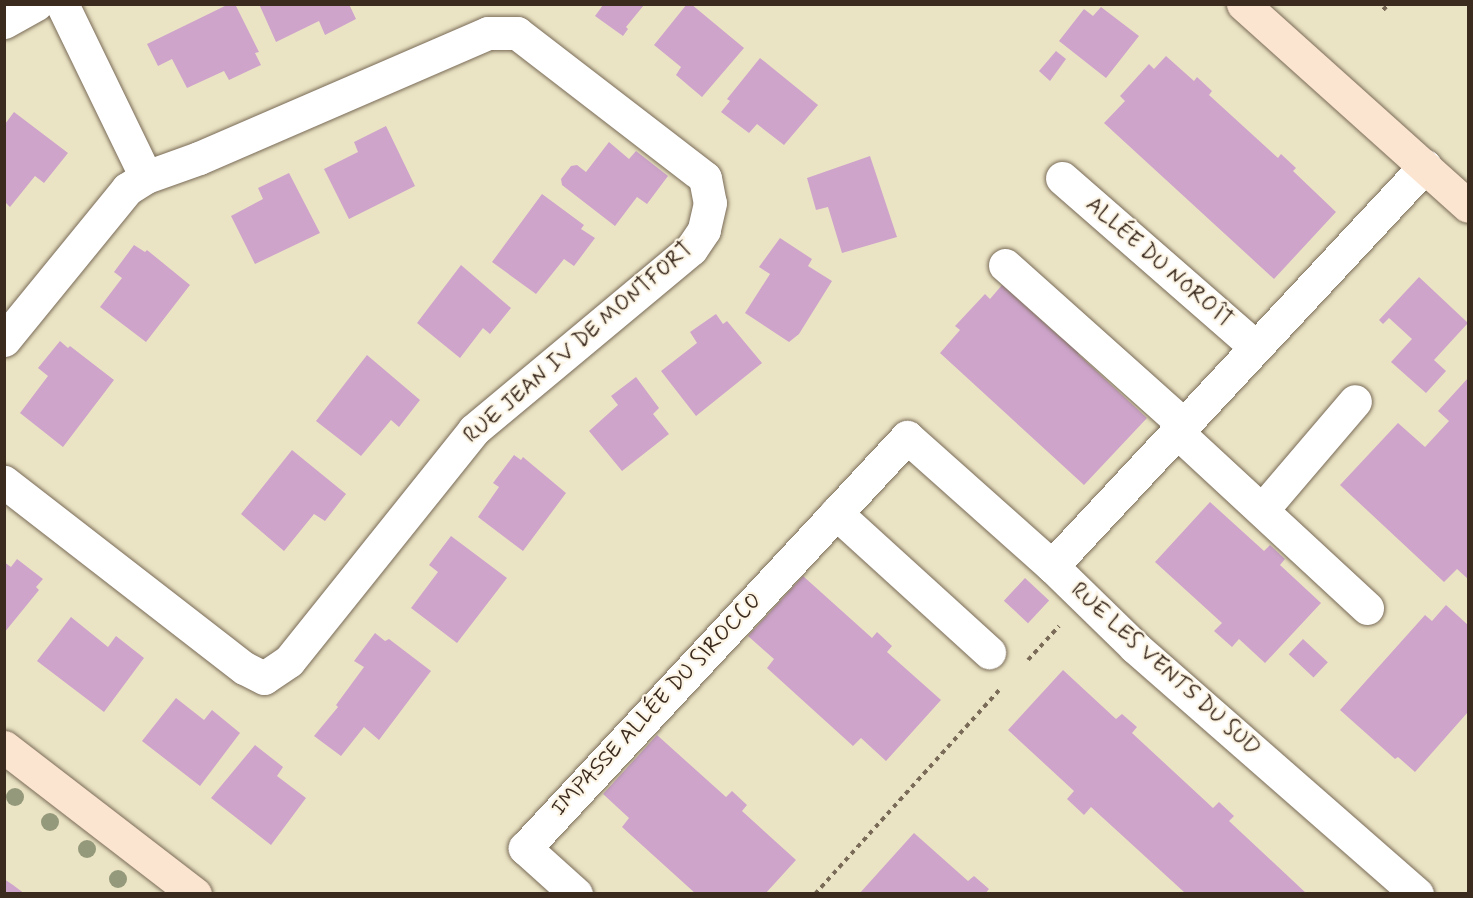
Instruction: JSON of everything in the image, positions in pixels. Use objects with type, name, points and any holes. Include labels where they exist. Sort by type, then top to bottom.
[{"type":"main road","points":[[1243,4],[1468,206]]},
{"type":"main road","points":[[9,749],[195,894]]},
{"type":"street","points":[[4,22],[36,4]]},
{"type":"street","points":[[62,4],[146,177]]},
{"type":"street","name":"RUE JEAN IV DE MONTFORT","points":[[4,340],[127,189],[146,177],[199,158],[488,33],[505,31],[517,33],[705,178],[710,203],[704,230],[691,249],[474,430],[289,661],[264,678],[244,668],[4,482]]},
{"type":"street","name":"RUE LES VENTS DU SUD","points":[[1417,894],[1135,647],[1052,566],[1425,166]]},
{"type":"street","name":"ALLÉE DU NOROÎT","points":[[1062,178],[1256,347]]},
{"type":"street","points":[[1005,265],[1180,428],[1262,510],[1367,608]]},
{"type":"street","points":[[1262,510],[1356,401]]},
{"type":"street","name":"IMPASSE ALLÉE DU SIROCCO","points":[[576,894],[525,848],[907,437],[1052,566]]},
{"type":"street","points":[[836,513],[989,652]]},
{"type":"path","points":[[1383,10],[1389,4]]},
{"type":"path","points":[[1022,665],[1085,599]]},
{"type":"path","points":[[815,894],[1006,682]]},
{"type":"building","points":[[229,4],[235,4],[259,52],[255,53],[261,65],[229,80],[224,71],[187,88],[172,59],[158,66],[147,44]]},
{"type":"building","points":[[259,4],[349,4],[356,19],[325,35],[319,21],[276,42]]},
{"type":"building","points":[[687,4],[691,4],[744,48],[702,97],[676,75],[681,67],[654,45]]},
{"type":"building","points":[[603,5],[644,5],[626,27],[628,29],[623,36],[595,16]]},
{"type":"building","points":[[1101,7],[1139,36],[1106,78],[1059,41],[1084,9],[1093,16]]},
{"type":"building","points":[[1056,51],[1066,59],[1050,81],[1039,71]]},
{"type":"building","points":[[1166,56],[1194,81],[1197,77],[1212,91],[1209,95],[1278,158],[1281,154],[1296,168],[1293,171],[1336,212],[1274,279],[1104,123],[1125,101],[1120,96],[1149,64],[1154,69]]},
{"type":"building","points":[[760,58],[818,105],[784,145],[757,124],[749,133],[721,112],[730,101],[727,99]]},
{"type":"building","points":[[14,112],[68,153],[44,183],[35,176],[10,207],[5,202],[5,124]]},
{"type":"building","points":[[386,126],[415,186],[349,219],[324,169],[358,152],[354,142]]},
{"type":"building","points":[[609,142],[629,159],[636,151],[668,176],[647,204],[637,197],[615,226],[562,185],[561,179],[571,166],[577,165],[586,172]]},
{"type":"building","points":[[870,156],[897,237],[842,253],[828,207],[816,210],[807,178]]},
{"type":"building","points":[[289,173],[320,233],[255,264],[231,216],[263,199],[258,188]]},
{"type":"building","points":[[542,194],[584,225],[581,229],[595,238],[574,266],[564,259],[536,294],[492,262]]},
{"type":"building","points":[[780,238],[812,259],[808,266],[832,281],[799,334],[789,342],[745,313],[770,274],[759,267]]},
{"type":"building","points":[[134,245],[145,252],[147,250],[190,285],[146,342],[100,307],[122,278],[114,272]]},
{"type":"building","points":[[461,265],[511,308],[490,334],[483,328],[460,358],[417,323]]},
{"type":"building","points":[[1419,277],[1468,323],[1434,360],[1446,371],[1426,393],[1391,362],[1412,339],[1389,318],[1383,324],[1379,320]]},
{"type":"building","points":[[1002,285],[1060,337],[1063,334],[1081,351],[1078,354],[1147,418],[1084,485],[940,353],[960,330],[955,326],[985,294],[990,299]]},
{"type":"building","points":[[716,314],[723,324],[727,321],[762,363],[696,416],[661,371],[697,343],[690,332]]},
{"type":"building","points":[[60,341],[68,348],[70,346],[114,380],[63,447],[20,413],[48,376],[38,368]]},
{"type":"building","points":[[367,355],[420,400],[399,427],[391,420],[361,456],[316,421]]},
{"type":"building","points":[[636,377],[659,408],[653,414],[669,434],[622,471],[589,431],[618,405],[611,396]]},
{"type":"building","points":[[1468,378],[1468,579],[1457,569],[1444,582],[1340,485],[1398,423],[1425,447],[1449,421],[1438,411]]},
{"type":"building","points":[[292,450],[346,494],[325,521],[314,514],[284,551],[241,514]]},
{"type":"building","points":[[514,455],[521,460],[523,457],[566,493],[523,551],[478,517],[499,487],[493,483]]},
{"type":"building","points":[[1210,502],[1264,551],[1270,545],[1285,559],[1280,565],[1321,603],[1265,663],[1239,639],[1232,647],[1214,631],[1222,623],[1155,562]]},
{"type":"building","points":[[451,536],[507,578],[457,643],[411,608],[438,572],[429,565]]},
{"type":"building","points":[[17,559],[43,579],[36,587],[39,590],[4,633],[4,562],[11,567]]},
{"type":"building","points":[[803,576],[872,638],[877,632],[892,646],[887,652],[941,700],[886,761],[861,738],[853,746],[767,668],[774,659],[748,636]]},
{"type":"building","points":[[1025,578],[1049,601],[1028,623],[1004,601]]},
{"type":"building","points":[[1446,605],[1468,625],[1468,712],[1415,772],[1398,757],[1395,759],[1340,710],[1425,615],[1432,621]]},
{"type":"building","points":[[71,617],[108,647],[116,636],[144,658],[104,712],[37,661]]},
{"type":"building","points":[[375,633],[385,641],[389,639],[431,671],[379,740],[364,727],[341,756],[314,736],[338,707],[336,705],[364,667],[354,661]]},
{"type":"building","points":[[1303,639],[1328,662],[1314,678],[1289,654]]},
{"type":"building","points":[[1063,670],[1116,719],[1122,714],[1137,727],[1132,733],[1213,808],[1219,802],[1234,816],[1229,821],[1307,894],[1182,894],[1184,892],[1091,807],[1084,815],[1067,799],[1074,791],[1008,730]]},
{"type":"building","points":[[176,698],[204,720],[212,710],[240,733],[200,786],[142,741]]},
{"type":"building","points":[[657,735],[726,797],[732,791],[747,805],[742,811],[796,860],[765,894],[696,894],[622,827],[629,818],[603,794]]},
{"type":"building","points":[[255,745],[283,767],[277,776],[306,798],[271,845],[211,798]]},
{"type":"building","points":[[914,833],[968,881],[974,876],[989,889],[985,894],[859,894]]},
{"type":"building","points":[[4,879],[13,885],[25,894],[4,894]]}]
